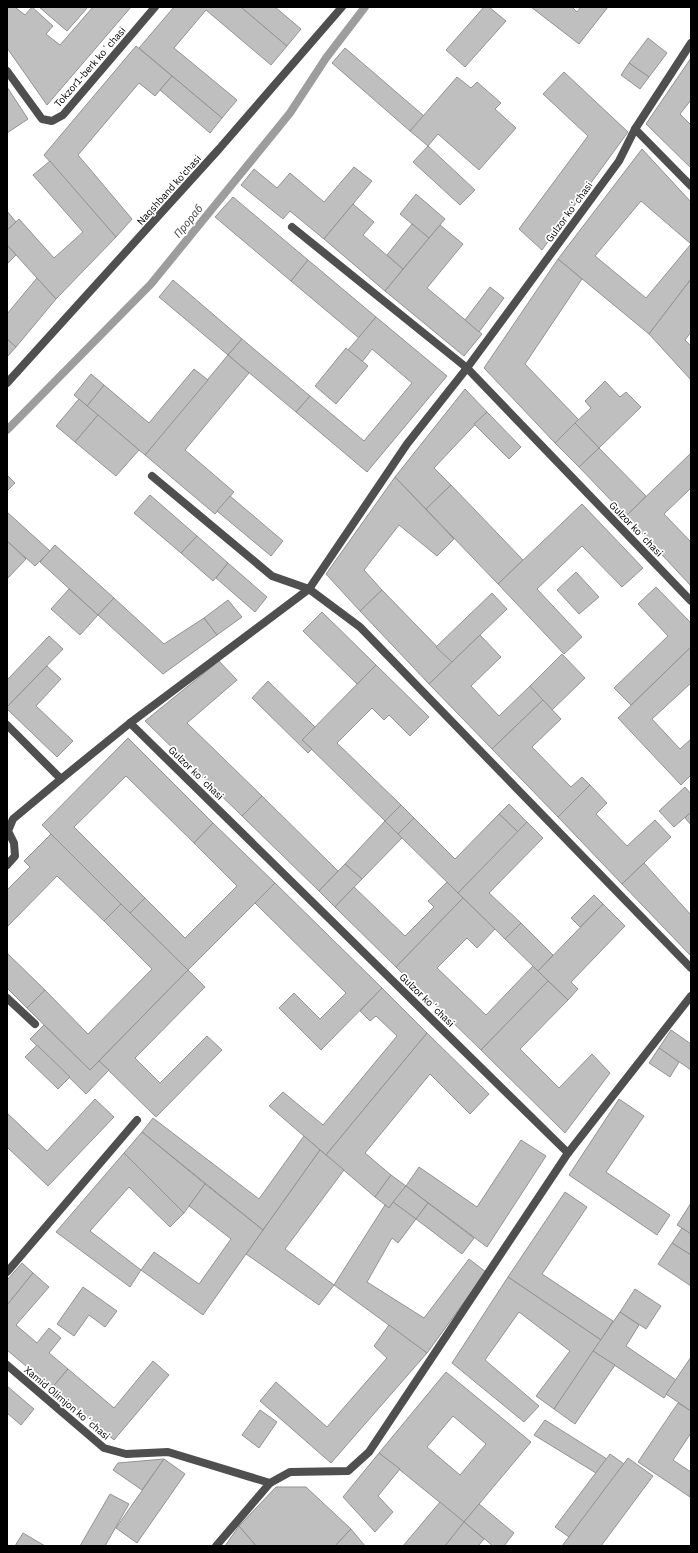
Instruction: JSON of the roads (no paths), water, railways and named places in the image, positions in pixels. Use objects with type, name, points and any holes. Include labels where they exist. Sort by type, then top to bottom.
[{"type":"street","name":"Tokzor1-berk koʻchasi","points":[[7,71],[42,119],[52,121],[63,115],[155,7]]},
{"type":"street","name":"Naqshband ko'chasi","points":[[7,383],[219,149],[342,7]]},
{"type":"street","name":"Gulzor koʻchasi","points":[[7,864],[15,856],[14,843],[8,830],[12,819],[130,723],[309,589],[407,444],[467,368],[619,160],[635,129],[691,43]]},
{"type":"street","points":[[635,129],[691,186]]},
{"type":"street","points":[[292,227],[467,368]]},
{"type":"street","name":"Gulzor koʻchasi","points":[[467,368],[691,601]]},
{"type":"street","points":[[152,476],[272,576],[309,589],[360,627],[691,968]]},
{"type":"street","name":"Gulzor koʻchasi","points":[[130,723],[568,1152]]},
{"type":"street","points":[[7,725],[61,779]]},
{"type":"street","points":[[216,1546],[270,1483],[290,1472],[348,1471],[369,1452],[568,1152],[691,996]]},
{"type":"street","points":[[7,998],[34,1024]]},
{"type":"street","points":[[7,1272],[137,1120]]},
{"type":"street","name":"Xamid Olimjon koʻchasi","points":[[7,1365],[104,1448],[126,1454],[168,1452],[270,1483]]},
{"type":"waterway","name":"Прораб","points":[[7,430],[151,284],[290,113],[326,58],[365,7]]}]
